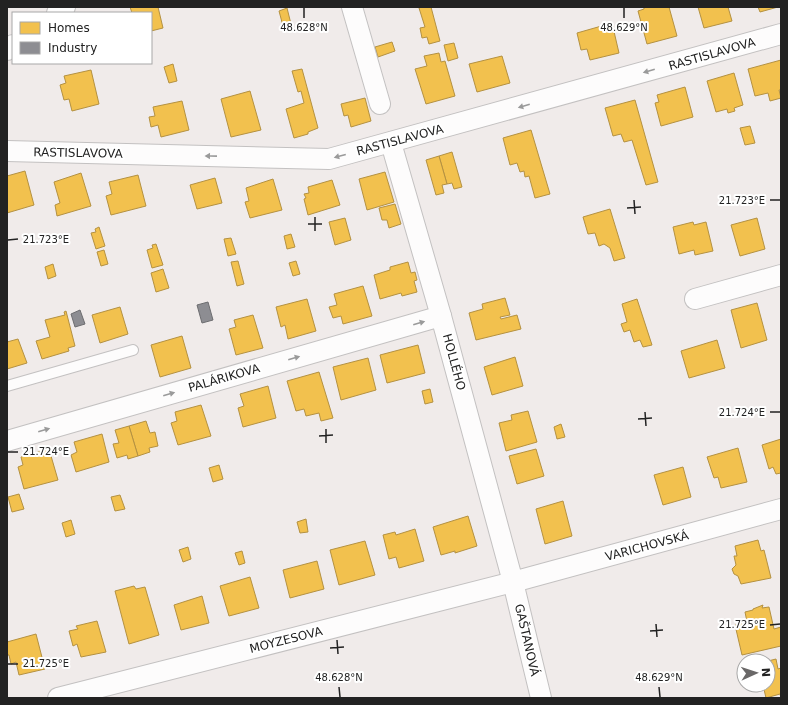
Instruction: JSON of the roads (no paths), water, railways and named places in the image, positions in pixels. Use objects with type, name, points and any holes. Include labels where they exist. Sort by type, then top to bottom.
[{"type":"street","points":[[352,7],[380,104]]},
{"type":"street","name":"RASTISLAVOVA","points":[[7,152],[329,159],[781,34]]},
{"type":"street","name":"HOLLÉHO","points":[[391,143],[441,316],[513,582]]},
{"type":"street","points":[[694,299],[781,275]]},
{"type":"street","name":"PALÁRIKOVA","points":[[7,440],[441,316]]},
{"type":"street","name":"VARICHOVSKÁ","points":[[513,582],[781,509]]},
{"type":"street","name":"MOYZESOVA","points":[[58,698],[513,582]]},
{"type":"street","name":"GAŠTANOVÁ","points":[[513,582],[541,698]]},
{"type":"lane","points":[[7,386],[133,350]]}]
